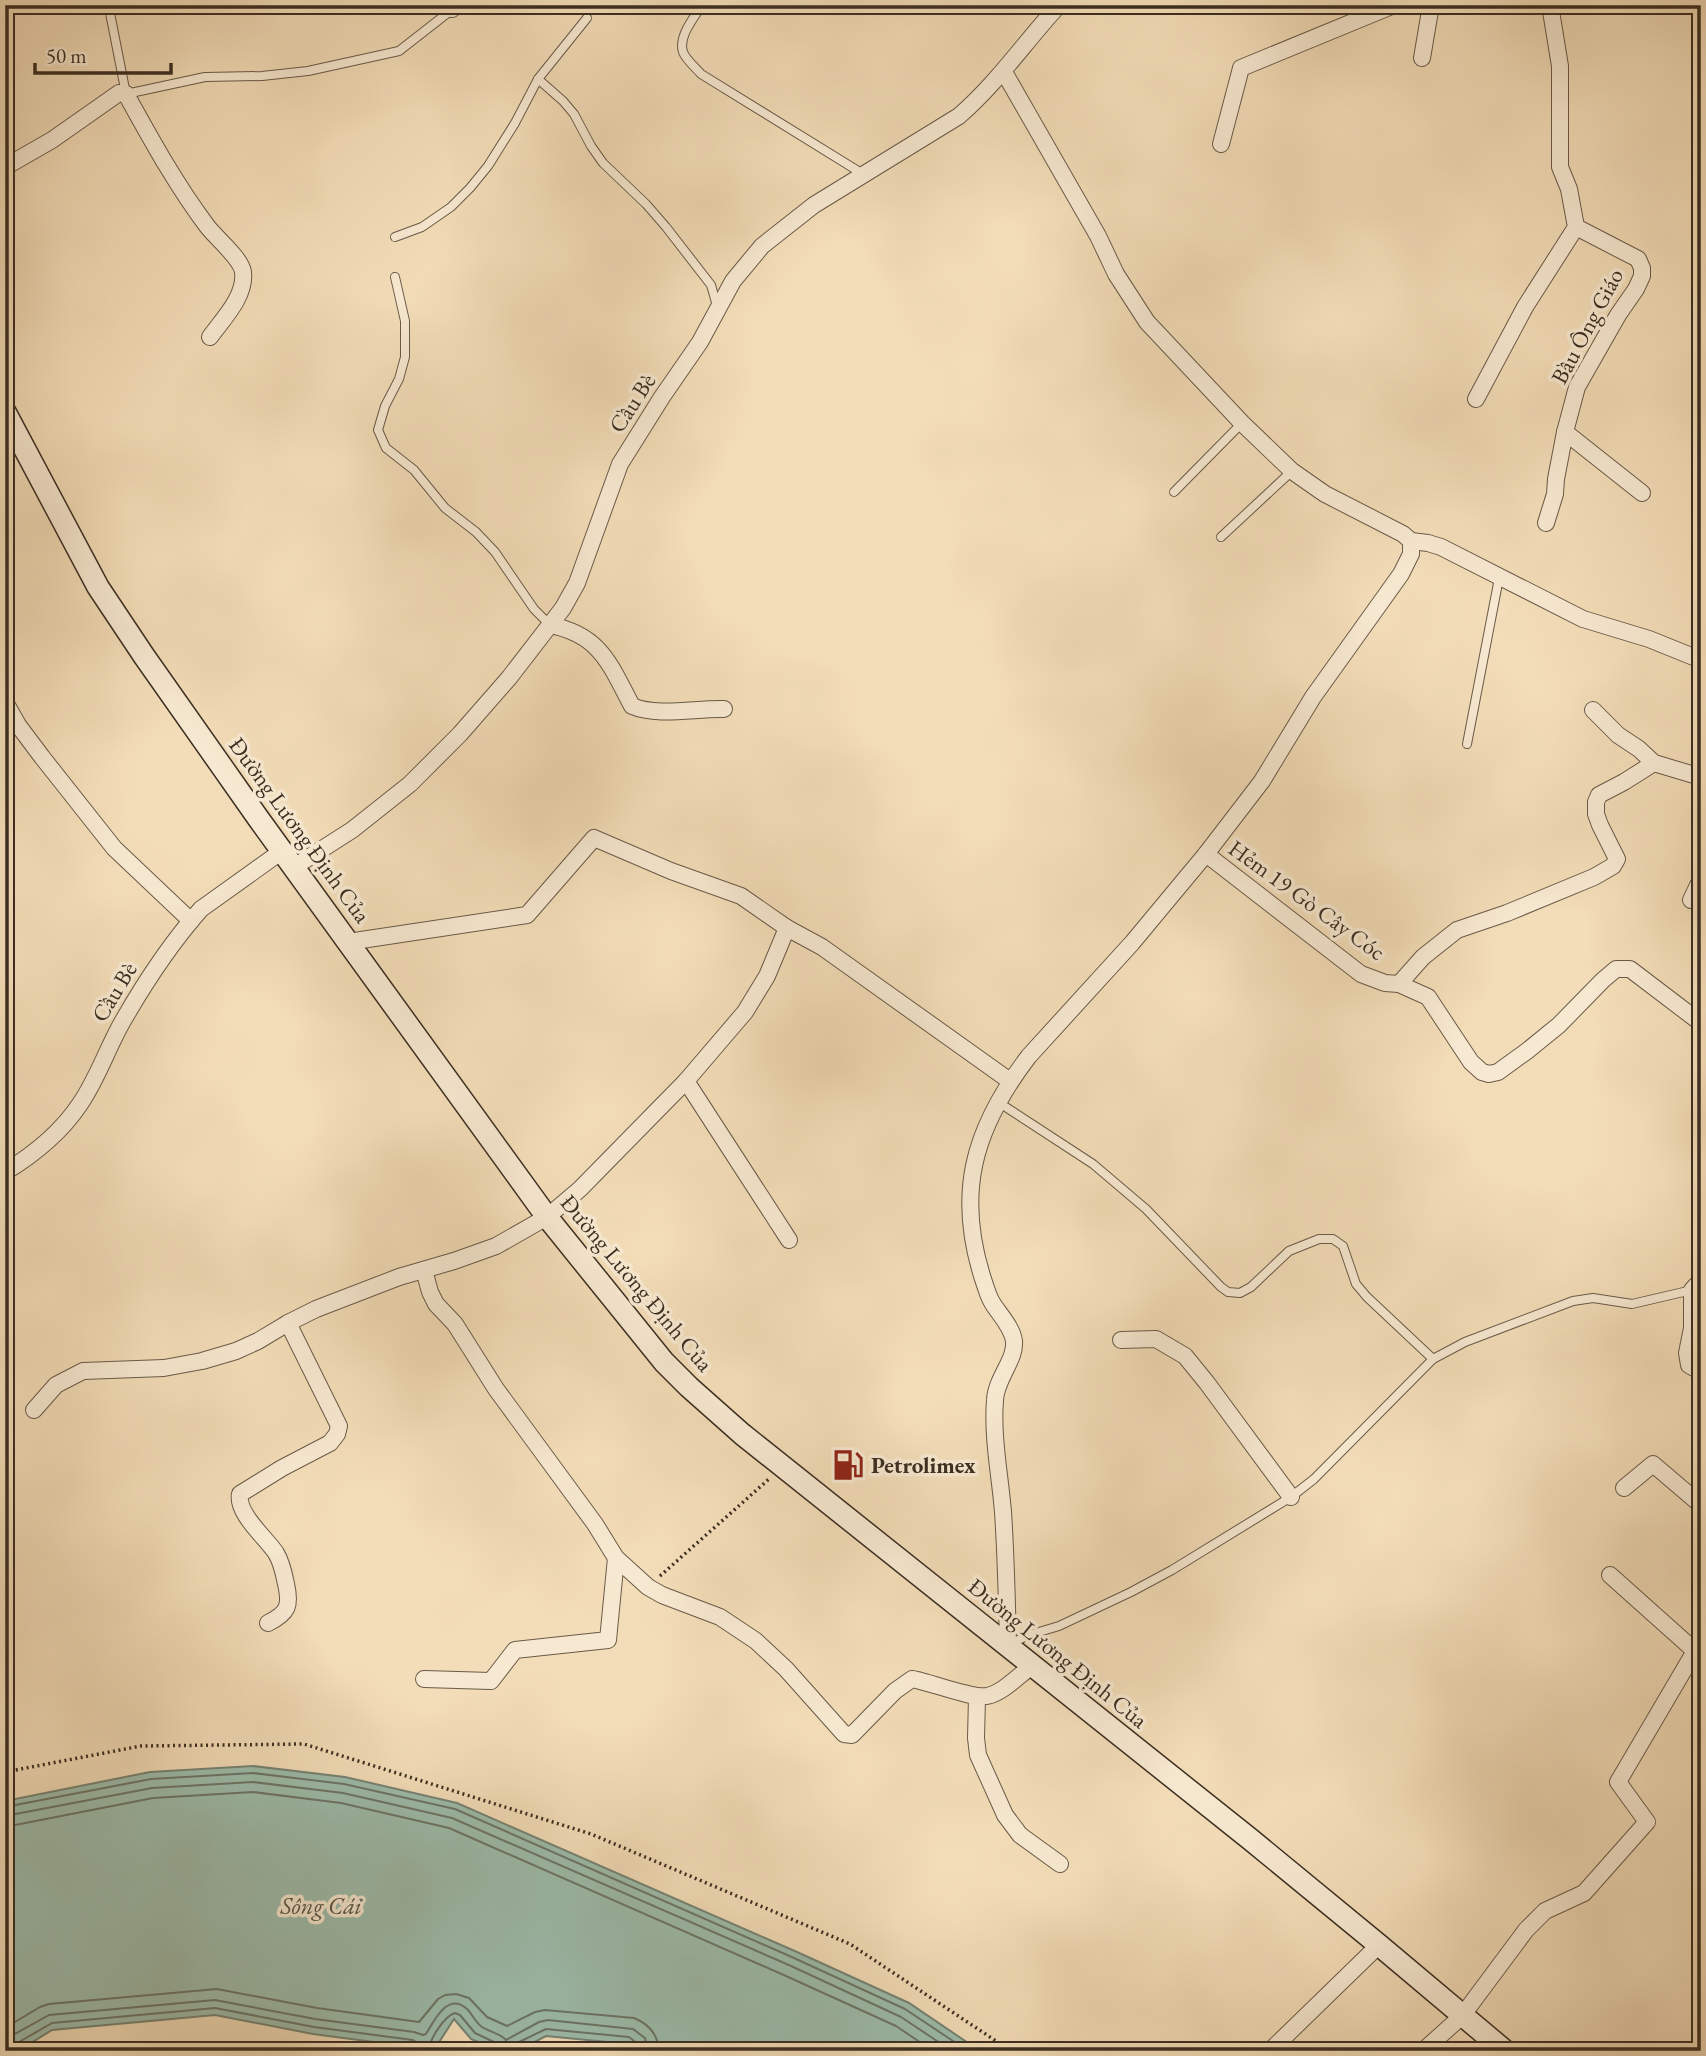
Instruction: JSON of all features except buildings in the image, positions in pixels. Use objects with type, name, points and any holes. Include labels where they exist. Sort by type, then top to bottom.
[{"type":"street","name":"Cầu Bè","points":[[5,1172],[61,1128],[81,1104],[124,1019],[166,951],[201,909],[288,859],[352,830],[410,784],[460,734],[509,678],[563,608],[577,583],[620,464],[718,313],[733,281],[762,246],[814,205],[959,116],[1004,72],[1059,5]]},
{"type":"street","points":[[1221,144],[1241,68],[1394,5]]},
{"type":"street","points":[[1422,58],[1431,5]]},
{"type":"street","points":[[1476,399],[1525,307],[1576,227],[1569,189],[1560,167],[1560,66],[1553,6]]},
{"type":"street","points":[[1004,72],[1092,225],[1116,274],[1147,322],[1242,423],[1292,471],[1325,494],[1403,534],[1411,541],[1441,547],[1583,619],[1649,639],[1701,660]]},
{"type":"street","points":[[5,167],[52,140],[119,93],[126,94],[194,208],[236,258],[243,271],[239,295],[210,337]]},
{"type":"street","name":"Bầu Ông Giáo","points":[[1546,523],[1555,494],[1565,432],[1577,387],[1642,276],[1638,259],[1576,227]]},
{"type":"street","name":"Đường Lương Định Của","points":[[5,412],[98,587],[144,656],[547,1217],[664,1363],[743,1434],[1379,1945],[1505,2051]]},
{"type":"street","points":[[1565,432],[1642,493]]},
{"type":"street","points":[[1008,1645],[995,1398],[998,1382],[1014,1351],[1014,1338],[991,1301],[974,1243],[969,1197],[978,1148],[998,1102],[1029,1056],[1158,913],[1262,782],[1313,698],[1401,574],[1411,554],[1411,541]]},
{"type":"street","points":[[550,625],[569,629],[594,644],[607,657],[632,706],[642,710],[666,711],[724,709]]},
{"type":"street","points":[[5,702],[18,725],[114,848],[191,921]]},
{"type":"street","points":[[1593,710],[1618,735],[1654,763],[1701,777]]},
{"type":"street","points":[[1399,984],[1423,957],[1457,930],[1507,913],[1594,877],[1613,866],[1617,859],[1600,825],[1595,802],[1599,796],[1654,763]]},
{"type":"street","points":[[348,942],[527,915],[594,838],[671,872],[741,895],[787,928],[822,947],[1010,1081]]},
{"type":"street","name":"Hẻm 19 Gò Cây Cóc","points":[[1206,854],[1361,974],[1385,983],[1399,984],[1428,997],[1471,1062],[1482,1072],[1498,1072],[1527,1051],[1559,1025],[1616,969],[1630,969],[1701,1023]]},
{"type":"street","points":[[1691,900],[1701,878]]},
{"type":"street","points":[[34,1410],[56,1385],[83,1371],[164,1368],[236,1351],[288,1323],[348,1296],[496,1246],[547,1217],[580,1189],[686,1082],[745,1012],[767,976],[787,928]]},
{"type":"street","points":[[686,1082],[789,1240]]},
{"type":"street","points":[[424,1270],[436,1304],[455,1324],[496,1389],[587,1513],[616,1558],[648,1587],[720,1617],[756,1641],[794,1678],[844,1734],[852,1735],[895,1690],[912,1679],[977,1697],[997,1691],[1032,1666]]},
{"type":"street","points":[[1697,1285],[1687,1353],[1689,1365],[1701,1372]]},
{"type":"street","points":[[268,1623],[281,1616],[287,1608],[288,1595],[284,1573],[278,1556],[240,1506],[240,1494],[330,1443],[339,1426],[288,1323]]},
{"type":"street","points":[[1121,1340],[1156,1339],[1185,1356],[1291,1497]]},
{"type":"street","points":[[1625,1488],[1653,1464],[1701,1505]]},
{"type":"street","points":[[424,1679],[491,1681],[515,1650],[608,1640],[616,1558]]},
{"type":"street","points":[[1423,2051],[1462,2016],[1526,1930],[1545,1910],[1584,1893],[1647,1822],[1618,1782],[1695,1650],[1610,1575]]},
{"type":"street","points":[[977,1697],[978,1755],[1005,1815],[1020,1835],[1060,1864]]},
{"type":"street","points":[[1270,2051],[1379,1945]]},
{"type":"lane","points":[[702,5],[683,40],[683,52],[701,74],[863,174]]},
{"type":"lane","points":[[109,8],[126,94],[205,77],[262,76],[308,71],[399,51],[453,6]]},
{"type":"lane","points":[[395,237],[422,227],[451,207],[470,188],[488,166],[538,79],[587,18]]},
{"type":"lane","points":[[538,79],[568,107],[603,163],[653,212],[711,285],[718,313]]},
{"type":"lane","points":[[395,277],[405,321],[405,357],[378,430],[386,448],[414,470],[446,508],[476,532],[495,552],[534,609],[550,625]]},
{"type":"lane","points":[[1174,492],[1242,423]]},
{"type":"lane","points":[[1221,537],[1292,471]]},
{"type":"lane","points":[[1467,744],[1499,578]]},
{"type":"lane","points":[[998,1102],[1093,1164],[1146,1209],[1228,1292],[1240,1293],[1251,1287],[1289,1251],[1320,1239],[1333,1239],[1343,1247],[1356,1284],[1433,1359]]},
{"type":"lane","points":[[1008,1645],[1059,1626],[1131,1592],[1291,1497],[1314,1479],[1433,1359],[1465,1342],[1573,1301],[1593,1298],[1632,1304],[1697,1285]]},
{"type":"path","points":[[648,1587],[784,1466]]},
{"type":"path","points":[[5,1772],[141,1746],[304,1744],[591,1834],[850,1944],[1011,2051]]},
{"type":"water","name":"Sông Cái","points":[[253,1766],[345,1777],[457,1803],[909,2003],[980,2051],[635,2051],[628,2044],[546,2036],[517,2051],[499,2051],[471,2039],[454,2019],[434,2050],[313,2034],[215,2015],[52,2030],[18,2051],[5,2051],[5,1801],[150,1772]]},
{"type":"place","name":"Petrolimex","points":[[848,1465]]}]
